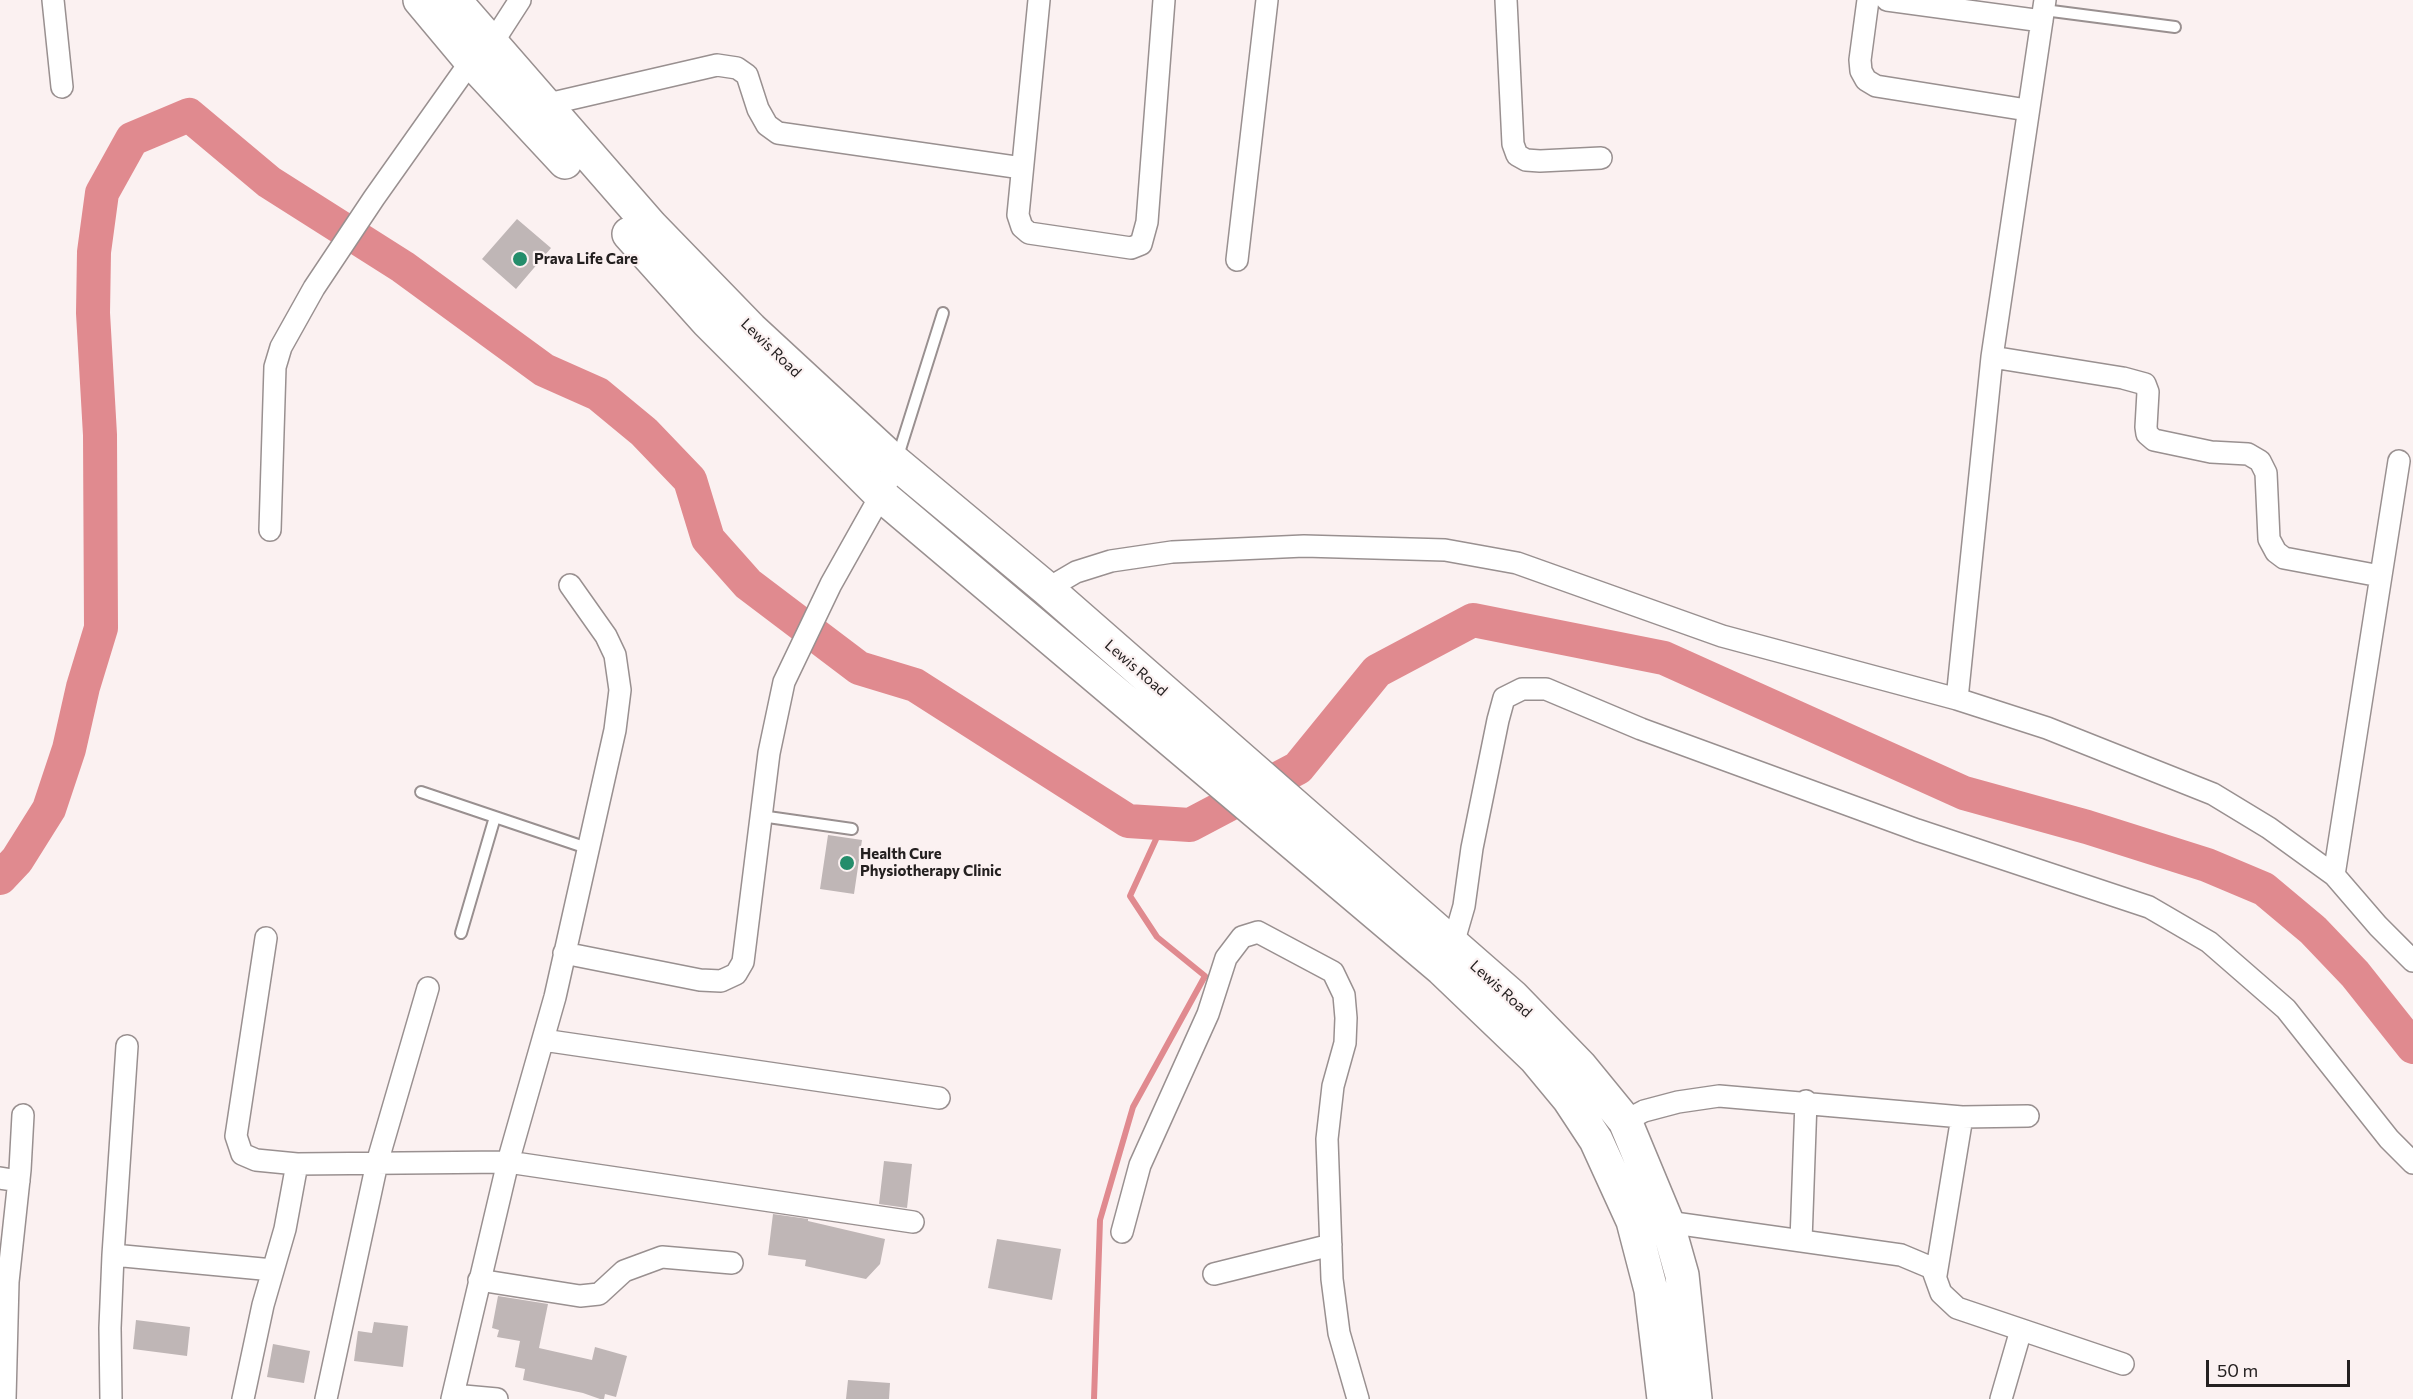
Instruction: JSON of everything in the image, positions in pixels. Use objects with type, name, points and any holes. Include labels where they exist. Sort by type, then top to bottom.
[{"type":"main road","name":"Lewis Road","points":[[420,0],[544,105],[651,226],[751,329],[896,463],[1058,599],[1430,936],[1480,1004],[1542,1066],[1569,1099],[1596,1140],[1633,1221],[1647,1272],[1664,1399]]},
{"type":"main road","name":"Lewis Road","points":[[458,1],[481,53],[707,321],[881,495],[1043,631],[1525,1009],[1580,1066],[1625,1121],[1667,1222],[1682,1275],[1695,1399]]},
{"type":"main road","points":[[1623,1200],[1654,1189]]},
{"type":"street","points":[[53,0],[62,87]]},
{"type":"street","points":[[270,530],[275,367],[281,347],[314,288],[374,198],[520,0]]},
{"type":"street","points":[[1039,0],[1018,215],[1022,227],[1029,233],[1131,248],[1142,244],[1147,222],[1164,0]]},
{"type":"street","points":[[1237,260],[1267,0]]},
{"type":"street","points":[[1506,0],[1513,144],[1517,155],[1526,160],[1540,161],[1601,158]]},
{"type":"street","points":[[1868,0],[1860,60],[1866,80],[1876,86],[2027,110]]},
{"type":"street","points":[[1887,0],[2043,10],[1992,357],[1958,699]]},
{"type":"street","points":[[544,105],[717,65],[737,68],[747,75],[758,109],[767,125],[778,133],[1022,168]]},
{"type":"street","points":[[1992,357],[2123,378],[2145,384],[2148,392],[2147,434],[2154,440],[2211,452],[2248,454],[2260,461],[2266,473],[2270,539],[2276,552],[2284,558],[2380,576]]},
{"type":"street","points":[[2334,875],[2399,461]]},
{"type":"street","points":[[564,953],[700,980],[721,981],[736,974],[743,962],[769,753],[784,682],[831,584],[881,495],[896,463]]},
{"type":"street","points":[[1058,599],[1076,572],[1111,561],[1172,552],[1304,546],[1445,550],[1517,563],[1722,636],[1958,699],[2047,728],[2213,794],[2269,828],[2334,875],[2378,926],[2413,961]]},
{"type":"street","points":[[497,1399],[453,1397],[508,1162],[543,1040],[615,730],[619,674],[615,655],[606,636],[570,585]]},
{"type":"street","points":[[1430,936],[1464,906],[1477,825],[1504,698],[1522,688],[1546,689],[1641,729],[1895,822],[2149,907],[2209,942],[2286,1009],[2389,1139],[2413,1163]]},
{"type":"street","points":[[1122,1232],[1140,1165],[1208,1014],[1226,958],[1242,937],[1258,932],[1333,972],[1344,995],[1345,1043],[1333,1086],[1328,1138],[1332,1279],[1339,1333],[1358,1399]]},
{"type":"street","points":[[266,938],[236,1136],[237,1145],[242,1154],[256,1160],[297,1164],[508,1162],[914,1222]]},
{"type":"street","points":[[326,1399],[377,1163],[428,988]]},
{"type":"street","points":[[543,1040],[939,1098]]},
{"type":"street","points":[[111,1399],[110,1328],[113,1255],[127,1046]]},
{"type":"street","points":[[1625,1121],[1644,1112],[1678,1102],[1719,1096],[1806,1101],[1962,1117],[2028,1116]]},
{"type":"street","points":[[1801,1241],[1806,1101]]},
{"type":"street","points":[[5,1399],[4,1282],[10,1179],[23,1115]]},
{"type":"street","points":[[1936,1275],[1962,1117]]},
{"type":"street","points":[[243,1399],[273,1270],[285,1229],[297,1164]]},
{"type":"street","points":[[1667,1222],[1901,1255],[1932,1268],[1941,1293],[1957,1308],[2122,1364]]},
{"type":"street","points":[[1214,1274],[1331,1245]]},
{"type":"street","points":[[113,1255],[273,1270]]},
{"type":"street","points":[[479,1280],[580,1296],[599,1294],[624,1271],[662,1257],[732,1263]]},
{"type":"street","points":[[2001,1399],[2021,1330]]},
{"type":"lane","points":[[2043,10],[2175,27]]},
{"type":"lane","points":[[896,463],[943,313]]},
{"type":"lane","points":[[421,792],[587,848]]},
{"type":"lane","points":[[761,816],[852,829]]},
{"type":"lane","points":[[461,933],[495,817]]},
{"type":"building","points":[[517,219],[551,248],[516,289],[482,259]]},
{"type":"building","points":[[828,835],[862,840],[854,894],[820,889]]},
{"type":"building","points":[[884,1161],[912,1164],[907,1208],[879,1204]]},
{"type":"building","points":[[773,1214],[808,1219],[808,1221],[885,1239],[880,1264],[866,1279],[805,1266],[806,1260],[768,1255]]},
{"type":"building","points":[[997,1239],[1061,1249],[1052,1300],[988,1288]]},
{"type":"building","points":[[498,1296],[548,1304],[539,1348],[592,1360],[595,1347],[627,1356],[616,1397],[605,1394],[604,1399],[600,1399],[523,1380],[525,1369],[515,1367],[520,1341],[497,1337],[499,1330],[492,1328]]},
{"type":"building","points":[[136,1320],[190,1327],[187,1356],[133,1349]]},
{"type":"building","points":[[374,1322],[408,1326],[403,1367],[354,1361],[358,1331],[372,1333]]},
{"type":"building","points":[[273,1344],[310,1351],[304,1383],[267,1377]]},
{"type":"building","points":[[848,1380],[890,1383],[889,1399],[846,1399]]},
{"type":"waterway","points":[[0,878],[17,860],[49,809],[69,749],[83,687],[101,628],[100,435],[93,313],[94,252],[102,193],[132,139],[189,115],[269,182],[403,267],[544,370],[598,394],[644,432],[690,480],[708,539],[748,584],[859,668],[915,685],[1128,821],[1190,825],[1298,768],[1377,671],[1473,620],[1664,658],[1964,793],[2087,827],[2207,865],[2264,889],[2313,930],[2355,974],[2413,1047]]},
{"type":"waterway","points":[[1094,1399],[1100,1220],[1133,1107],[1205,976],[1157,937],[1130,896],[1163,824]]},
{"type":"place","name":"Prava Life Care","points":[[520,259]]},
{"type":"place","name":"Health Cure Physiotherapy Clinic","points":[[847,863]]}]
